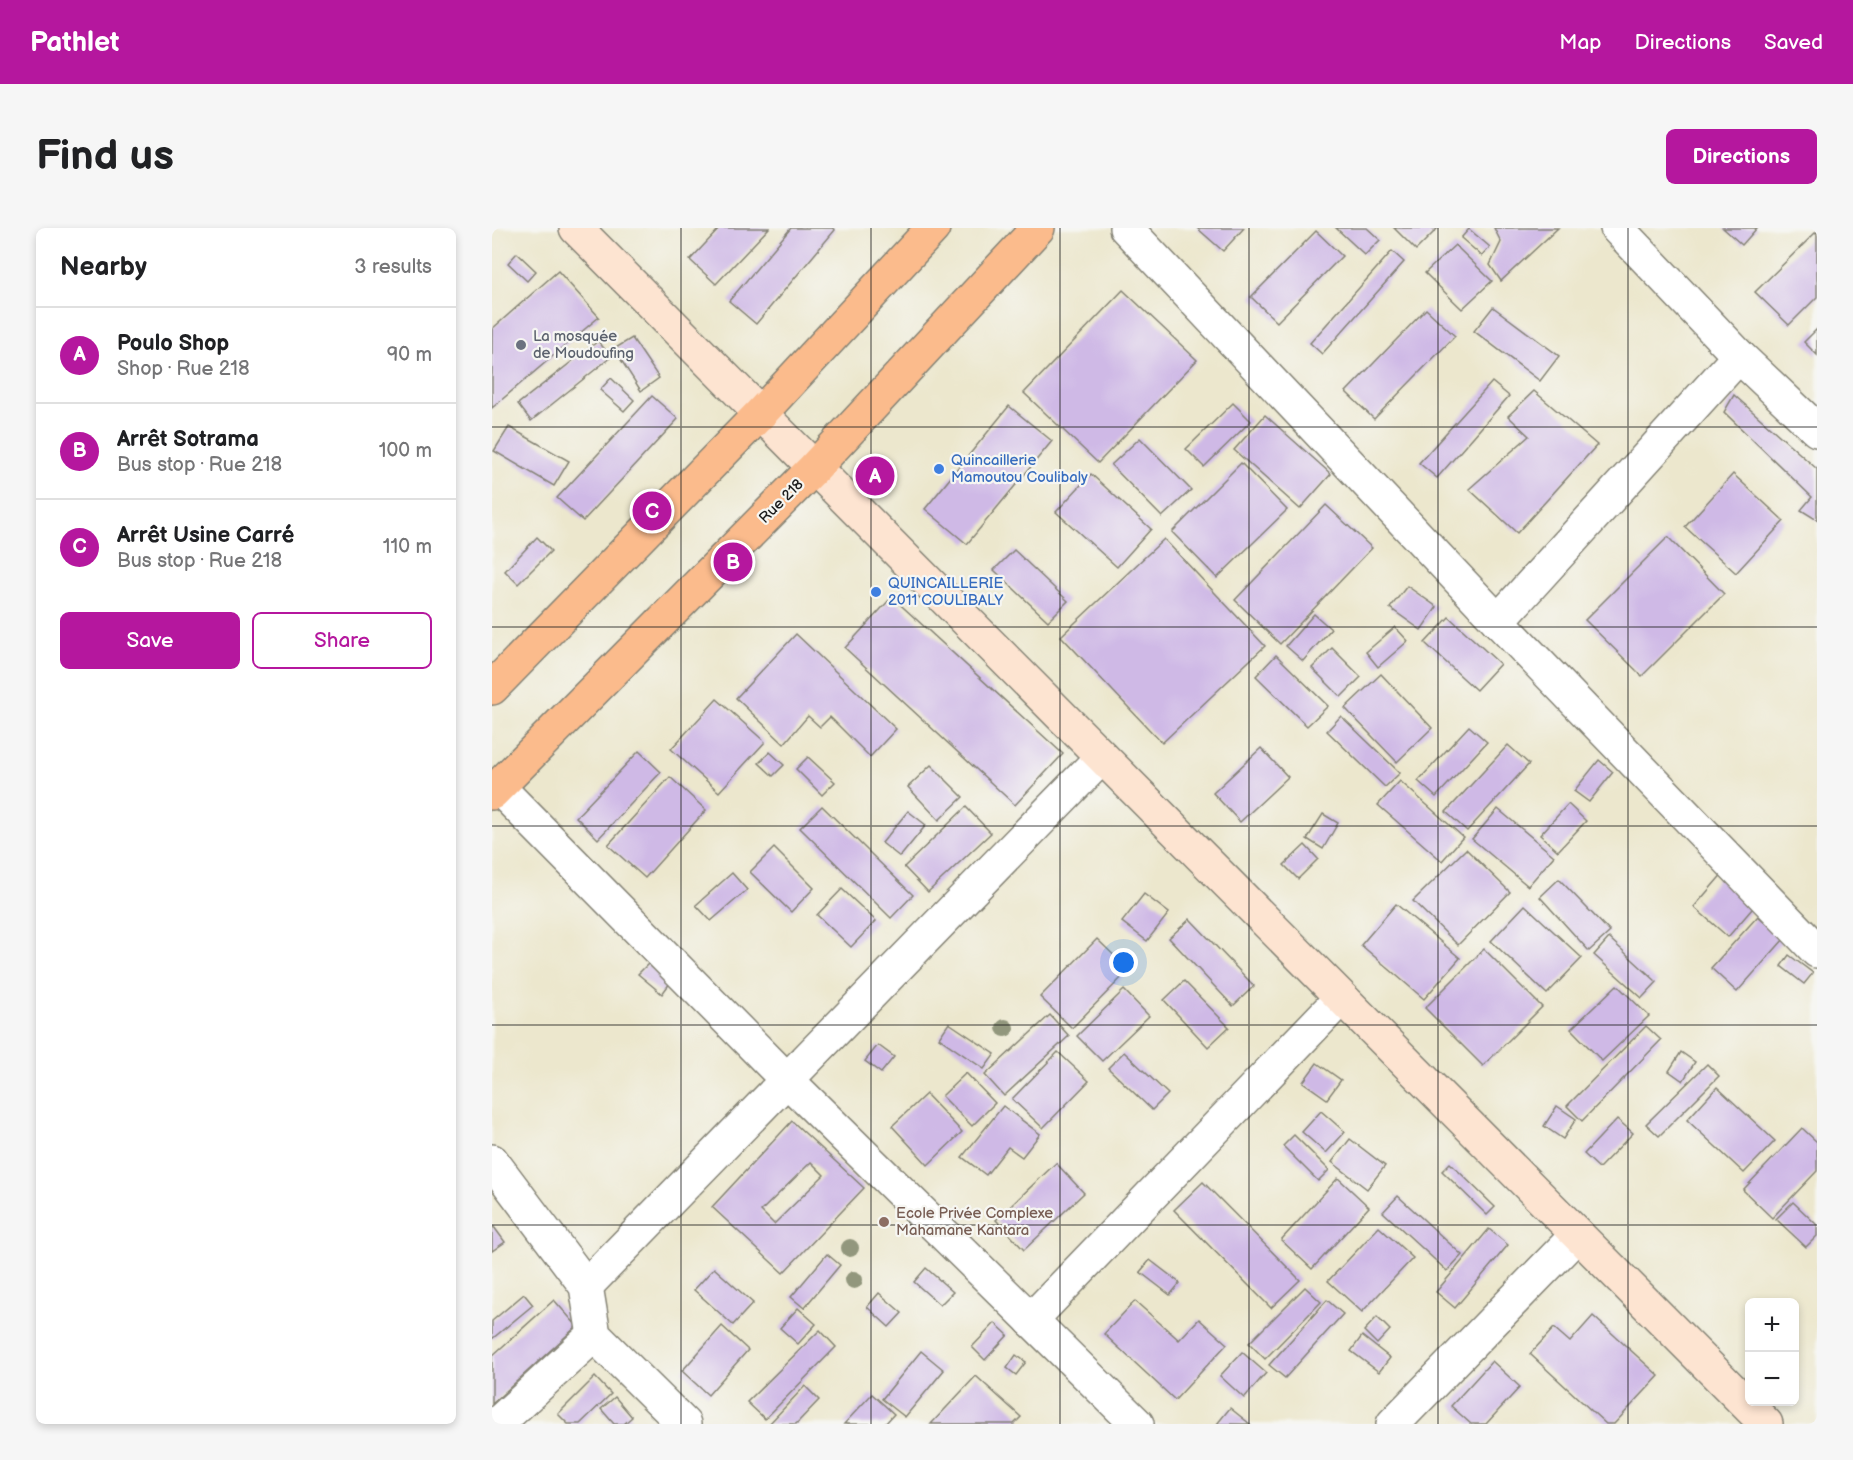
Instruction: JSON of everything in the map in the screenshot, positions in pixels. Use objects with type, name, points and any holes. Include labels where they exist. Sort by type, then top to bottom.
[{"type":"highway","points":[[492,688],[760,414],[933,228]]},
{"type":"highway","name":"Rue 218","points":[[495,790],[814,468],[1038,228]]},
{"type":"street","points":[[576,228],[1766,1424]]},
{"type":"street","points":[[1126,228],[1498,621],[1817,951]]},
{"type":"street","points":[[1617,228],[1739,356],[1817,429]]},
{"type":"street","points":[[1498,621],[1739,356]]},
{"type":"street","points":[[586,1286],[1102,757]]},
{"type":"street","points":[[495,790],[1137,1424]]},
{"type":"street","points":[[1031,1320],[1341,998]]},
{"type":"street","points":[[492,1161],[586,1286],[594,1335],[684,1424]]},
{"type":"street","points":[[1393,1424],[1577,1235]]},
{"type":"street","points":[[497,1424],[594,1335]]},
{"type":"building","points":[[720,228],[769,228],[716,284],[690,260]]},
{"type":"building","points":[[791,228],[832,228],[835,230],[756,324],[729,301]]},
{"type":"building","points":[[1197,228],[1244,228],[1223,251]]},
{"type":"building","points":[[1336,228],[1367,228],[1380,240],[1365,255]]},
{"type":"building","points":[[1394,228],[1438,228],[1416,250]]},
{"type":"building","points":[[1494,228],[1558,228],[1501,281],[1490,265],[1501,242]]},
{"type":"building","points":[[1723,228],[1757,228],[1742,245]]},
{"type":"building","points":[[1469,229],[1490,247],[1482,256],[1461,238]]},
{"type":"building","points":[[1316,231],[1342,256],[1277,322],[1251,297]]},
{"type":"building","points":[[1817,231],[1817,297],[1789,325],[1755,292]]},
{"type":"building","points":[[1455,245],[1492,281],[1462,309],[1425,273]]},
{"type":"building","points":[[1392,251],[1404,262],[1322,354],[1310,343]]},
{"type":"building","points":[[517,253],[536,271],[527,281],[508,263]]},
{"type":"building","points":[[558,271],[599,317],[492,408],[492,329]]},
{"type":"building","points":[[1123,290],[1197,360],[1098,463],[1024,393]]},
{"type":"building","points":[[1493,307],[1559,356],[1540,381],[1474,331]]},
{"type":"building","points":[[1426,309],[1455,336],[1374,419],[1346,392]]},
{"type":"building","points":[[1817,329],[1817,355],[1804,342]]},
{"type":"building","points":[[632,338],[659,378],[641,391],[614,349]]},
{"type":"building","points":[[598,341],[611,357],[531,421],[518,404]]},
{"type":"building","points":[[611,378],[634,400],[624,411],[600,390]]},
{"type":"building","points":[[1492,382],[1509,396],[1437,478],[1419,463]]},
{"type":"building","points":[[1534,391],[1597,445],[1517,533],[1469,489],[1529,436],[1508,416]]},
{"type":"building","points":[[1734,395],[1817,469],[1817,520],[1801,510],[1812,497],[1724,412]]},
{"type":"building","points":[[652,396],[678,419],[583,521],[557,498]]},
{"type":"building","points":[[1233,403],[1251,421],[1204,467],[1186,449]]},
{"type":"building","points":[[1009,406],[1052,441],[967,544],[925,509]]},
{"type":"building","points":[[1265,415],[1331,474],[1300,509],[1234,450]]},
{"type":"building","points":[[509,427],[569,461],[554,486],[494,451]]},
{"type":"building","points":[[1140,438],[1191,490],[1162,517],[1111,465]]},
{"type":"building","points":[[1241,463],[1287,510],[1217,578],[1172,532]]},
{"type":"building","points":[[1091,474],[1151,529],[1117,567],[1056,512]]},
{"type":"building","points":[[1733,474],[1784,521],[1736,573],[1685,527]]},
{"type":"building","points":[[1326,505],[1372,548],[1280,644],[1235,600]]},
{"type":"building","points":[[537,537],[551,551],[518,584],[505,571]]},
{"type":"building","points":[[1668,537],[1724,594],[1642,676],[1585,620]]},
{"type":"building","points":[[1164,539],[1265,646],[1162,743],[1061,636]]},
{"type":"building","points":[[1014,550],[1068,601],[1048,621],[994,570]]},
{"type":"building","points":[[1407,586],[1437,607],[1421,630],[1390,608]]},
{"type":"building","points":[[892,597],[1063,754],[1015,805],[845,648]]},
{"type":"building","points":[[1314,614],[1331,629],[1303,661],[1286,646]]},
{"type":"building","points":[[1449,617],[1500,664],[1476,690],[1425,643]]},
{"type":"building","points":[[1395,627],[1408,641],[1378,667],[1366,652]]},
{"type":"building","points":[[796,634],[896,729],[870,757],[830,717],[820,727],[808,716],[784,744],[736,698]]},
{"type":"building","points":[[1332,648],[1361,677],[1341,697],[1312,668]]},
{"type":"building","points":[[1276,655],[1328,706],[1307,726],[1256,676]]},
{"type":"building","points":[[1381,674],[1432,728],[1397,762],[1345,708]]},
{"type":"building","points":[[717,699],[765,742],[719,792],[671,749]]},
{"type":"building","points":[[1341,716],[1400,773],[1385,787],[1327,731]]},
{"type":"building","points":[[1469,726],[1487,742],[1436,797],[1418,781]]},
{"type":"building","points":[[1508,745],[1529,764],[1467,831],[1446,812]]},
{"type":"building","points":[[1261,748],[1288,777],[1240,822],[1213,793]]},
{"type":"building","points":[[639,751],[661,772],[598,839],[576,817]]},
{"type":"building","points":[[770,752],[784,765],[773,776],[759,763]]},
{"type":"building","points":[[808,757],[835,782],[822,795],[796,769]]},
{"type":"building","points":[[1599,760],[1613,772],[1589,802],[1574,791]]},
{"type":"building","points":[[931,765],[963,797],[939,820],[908,787]]},
{"type":"building","points":[[670,777],[706,810],[645,878],[608,845]]},
{"type":"building","points":[[1400,781],[1463,837],[1442,861],[1378,805]]},
{"type":"building","points":[[1568,804],[1586,821],[1558,851],[1540,835]]},
{"type":"building","points":[[822,806],[913,895],[891,918],[800,828]]},
{"type":"building","points":[[966,807],[991,833],[928,892],[904,867]]},
{"type":"building","points":[[1498,809],[1554,856],[1528,886],[1472,839]]},
{"type":"building","points":[[908,811],[926,825],[900,857],[882,843]]},
{"type":"building","points":[[1323,814],[1338,823],[1323,849],[1307,839]]},
{"type":"building","points":[[1305,845],[1318,859],[1298,879],[1284,865]]},
{"type":"building","points":[[774,848],[814,888],[791,912],[750,872]]},
{"type":"building","points":[[1466,849],[1510,892],[1458,945],[1413,901]]},
{"type":"building","points":[[1724,872],[1758,902],[1728,937],[1694,907]]},
{"type":"building","points":[[732,873],[747,890],[711,921],[696,905]]},
{"type":"building","points":[[1559,879],[1610,932],[1589,951],[1540,897]]},
{"type":"building","points":[[842,889],[876,921],[851,947],[817,915]]},
{"type":"building","points":[[1144,894],[1169,913],[1147,941],[1122,922]]},
{"type":"building","points":[[1396,904],[1460,958],[1424,999],[1361,945]]},
{"type":"building","points":[[1525,905],[1582,958],[1547,994],[1491,941]]},
{"type":"building","points":[[1758,916],[1784,939],[1737,992],[1711,968]]},
{"type":"building","points":[[1190,919],[1254,986],[1233,1006],[1169,938]]},
{"type":"building","points":[[1609,938],[1657,982],[1642,998],[1594,955]]},
{"type":"building","points":[[1097,939],[1129,970],[1072,1028],[1040,997]]},
{"type":"building","points":[[1484,949],[1542,1007],[1483,1066],[1425,1008]]},
{"type":"building","points":[[1789,955],[1813,973],[1804,984],[1781,966]]},
{"type":"building","points":[[648,964],[670,983],[662,994],[638,974]]},
{"type":"building","points":[[1184,981],[1229,1027],[1208,1047],[1164,1000]]},
{"type":"building","points":[[1617,985],[1649,1016],[1602,1061],[1571,1029]]},
{"type":"building","points":[[1124,990],[1149,1016],[1102,1061],[1077,1036]]},
{"type":"building","points":[[1050,1015],[1069,1036],[1004,1096],[985,1075]]},
{"type":"building","points":[[949,1023],[995,1054],[984,1069],[939,1038]]},
{"type":"building","points":[[1646,1026],[1661,1040],[1582,1121],[1567,1106]]},
{"type":"building","points":[[878,1045],[894,1057],[881,1073],[865,1061]]},
{"type":"building","points":[[1058,1052],[1089,1081],[1043,1128],[1012,1099]]},
{"type":"building","points":[[1124,1052],[1168,1094],[1152,1110],[1108,1068]]},
{"type":"building","points":[[1681,1052],[1695,1062],[1683,1081],[1669,1071]]},
{"type":"building","points":[[1317,1063],[1341,1080],[1327,1099],[1303,1082]]},
{"type":"building","points":[[1707,1064],[1719,1076],[1659,1136],[1646,1124]]},
{"type":"building","points":[[966,1073],[995,1103],[972,1126],[942,1096]]},
{"type":"building","points":[[1717,1087],[1775,1141],[1744,1173],[1687,1120]]},
{"type":"building","points":[[926,1094],[962,1132],[928,1165],[892,1126]]},
{"type":"building","points":[[1003,1106],[1040,1134],[1022,1157],[1008,1147],[986,1175],[962,1157]]},
{"type":"building","points":[[1557,1106],[1576,1119],[1563,1139],[1544,1126]]},
{"type":"building","points":[[1321,1111],[1345,1132],[1326,1153],[1302,1132]]},
{"type":"building","points":[[1617,1119],[1633,1133],[1599,1168],[1584,1154]]},
{"type":"building","points":[[792,1121],[864,1188],[783,1273],[712,1207]],"holes":[[[811,1162],[824,1175],[774,1224],[761,1211]]]},
{"type":"building","points":[[1802,1128],[1817,1142],[1817,1171],[1772,1218],[1743,1190]]},
{"type":"building","points":[[1294,1135],[1329,1170],[1318,1181],[1283,1146]]},
{"type":"building","points":[[1350,1139],[1385,1166],[1367,1189],[1332,1162]]},
{"type":"building","points":[[1056,1163],[1084,1193],[1024,1250],[996,1220]]},
{"type":"building","points":[[1450,1163],[1495,1207],[1487,1215],[1442,1171]]},
{"type":"building","points":[[1338,1178],[1369,1207],[1312,1269],[1281,1240]]},
{"type":"building","points":[[1203,1182],[1300,1280],[1271,1308],[1174,1210]]},
{"type":"building","points":[[1398,1196],[1462,1255],[1447,1271],[1383,1212]]},
{"type":"building","points":[[1793,1202],[1817,1225],[1817,1236],[1806,1247],[1776,1219]]},
{"type":"building","points":[[494,1227],[505,1242],[492,1251],[492,1228]]},
{"type":"building","points":[[1379,1227],[1413,1258],[1362,1312],[1328,1281]]},
{"type":"building","points":[[1489,1229],[1508,1245],[1455,1308],[1436,1292]]},
{"type":"building","points":[[827,1254],[840,1265],[804,1308],[791,1297]]},
{"type":"building","points":[[1150,1260],[1180,1283],[1170,1295],[1140,1272]]},
{"type":"building","points":[[714,1268],[753,1303],[733,1325],[694,1290]]},
{"type":"building","points":[[926,1268],[953,1292],[940,1305],[914,1282]]},
{"type":"building","points":[[1305,1287],[1321,1302],[1265,1359],[1249,1343]]},
{"type":"building","points":[[879,1293],[902,1313],[889,1327],[867,1307]]},
{"type":"building","points":[[524,1294],[533,1305],[492,1339],[492,1321]]},
{"type":"building","points":[[554,1300],[577,1326],[492,1404],[492,1356]]},
{"type":"building","points":[[1327,1300],[1343,1314],[1285,1378],[1269,1365]]},
{"type":"building","points":[[1135,1301],[1179,1340],[1199,1319],[1227,1344],[1175,1400],[1104,1334]]},
{"type":"building","points":[[798,1308],[816,1324],[798,1344],[780,1328]]},
{"type":"building","points":[[1593,1316],[1659,1376],[1614,1424],[1606,1424],[1530,1354],[1554,1328],[1570,1342]]},
{"type":"building","points":[[1377,1317],[1390,1330],[1377,1344],[1364,1331]]},
{"type":"building","points":[[995,1323],[1008,1335],[985,1360],[972,1347]]},
{"type":"building","points":[[722,1326],[748,1350],[708,1395],[682,1371]]},
{"type":"building","points":[[820,1330],[836,1347],[765,1419],[747,1402]]},
{"type":"building","points":[[1362,1336],[1390,1358],[1379,1372],[1351,1351]]},
{"type":"building","points":[[921,1351],[944,1370],[905,1417],[882,1399]]},
{"type":"building","points":[[1242,1352],[1266,1373],[1244,1398],[1220,1376]]},
{"type":"building","points":[[1016,1355],[1026,1362],[1016,1375],[1007,1368]]},
{"type":"building","points":[[1492,1361],[1520,1387],[1486,1424],[1471,1424],[1451,1406]]},
{"type":"building","points":[[976,1376],[1021,1417],[1014,1424],[931,1424]]},
{"type":"building","points":[[595,1377],[611,1394],[580,1424],[568,1424],[558,1414]]},
{"type":"building","points":[[805,1386],[819,1400],[796,1424],[769,1424]]},
{"type":"building","points":[[872,1394],[894,1414],[885,1424],[844,1424]]},
{"type":"building","points":[[615,1397],[632,1417],[624,1424],[614,1424],[601,1409]]},
{"type":"building","points":[[1230,1408],[1250,1424],[1217,1424]]},
{"type":"place","name":"La mosquée de Moudoufing","points":[[521,345]]},
{"type":"place","name":"Quincaillerie Mamoutou Coulibaly","points":[[939,469]]},
{"type":"place","name":"Poulo Shop","points":[[875,476]]},
{"type":"place","name":"Arrêt Usine Carré","points":[[652,511]]},
{"type":"place","name":"Arrêt Sotrama","points":[[733,562]]},
{"type":"place","name":"QUINCAILLERIE 2011 COULIBALY","points":[[876,592]]},
{"type":"place","name":"Ecole Privée Complexe Mahamane Kantara","points":[[884,1222]]}]
